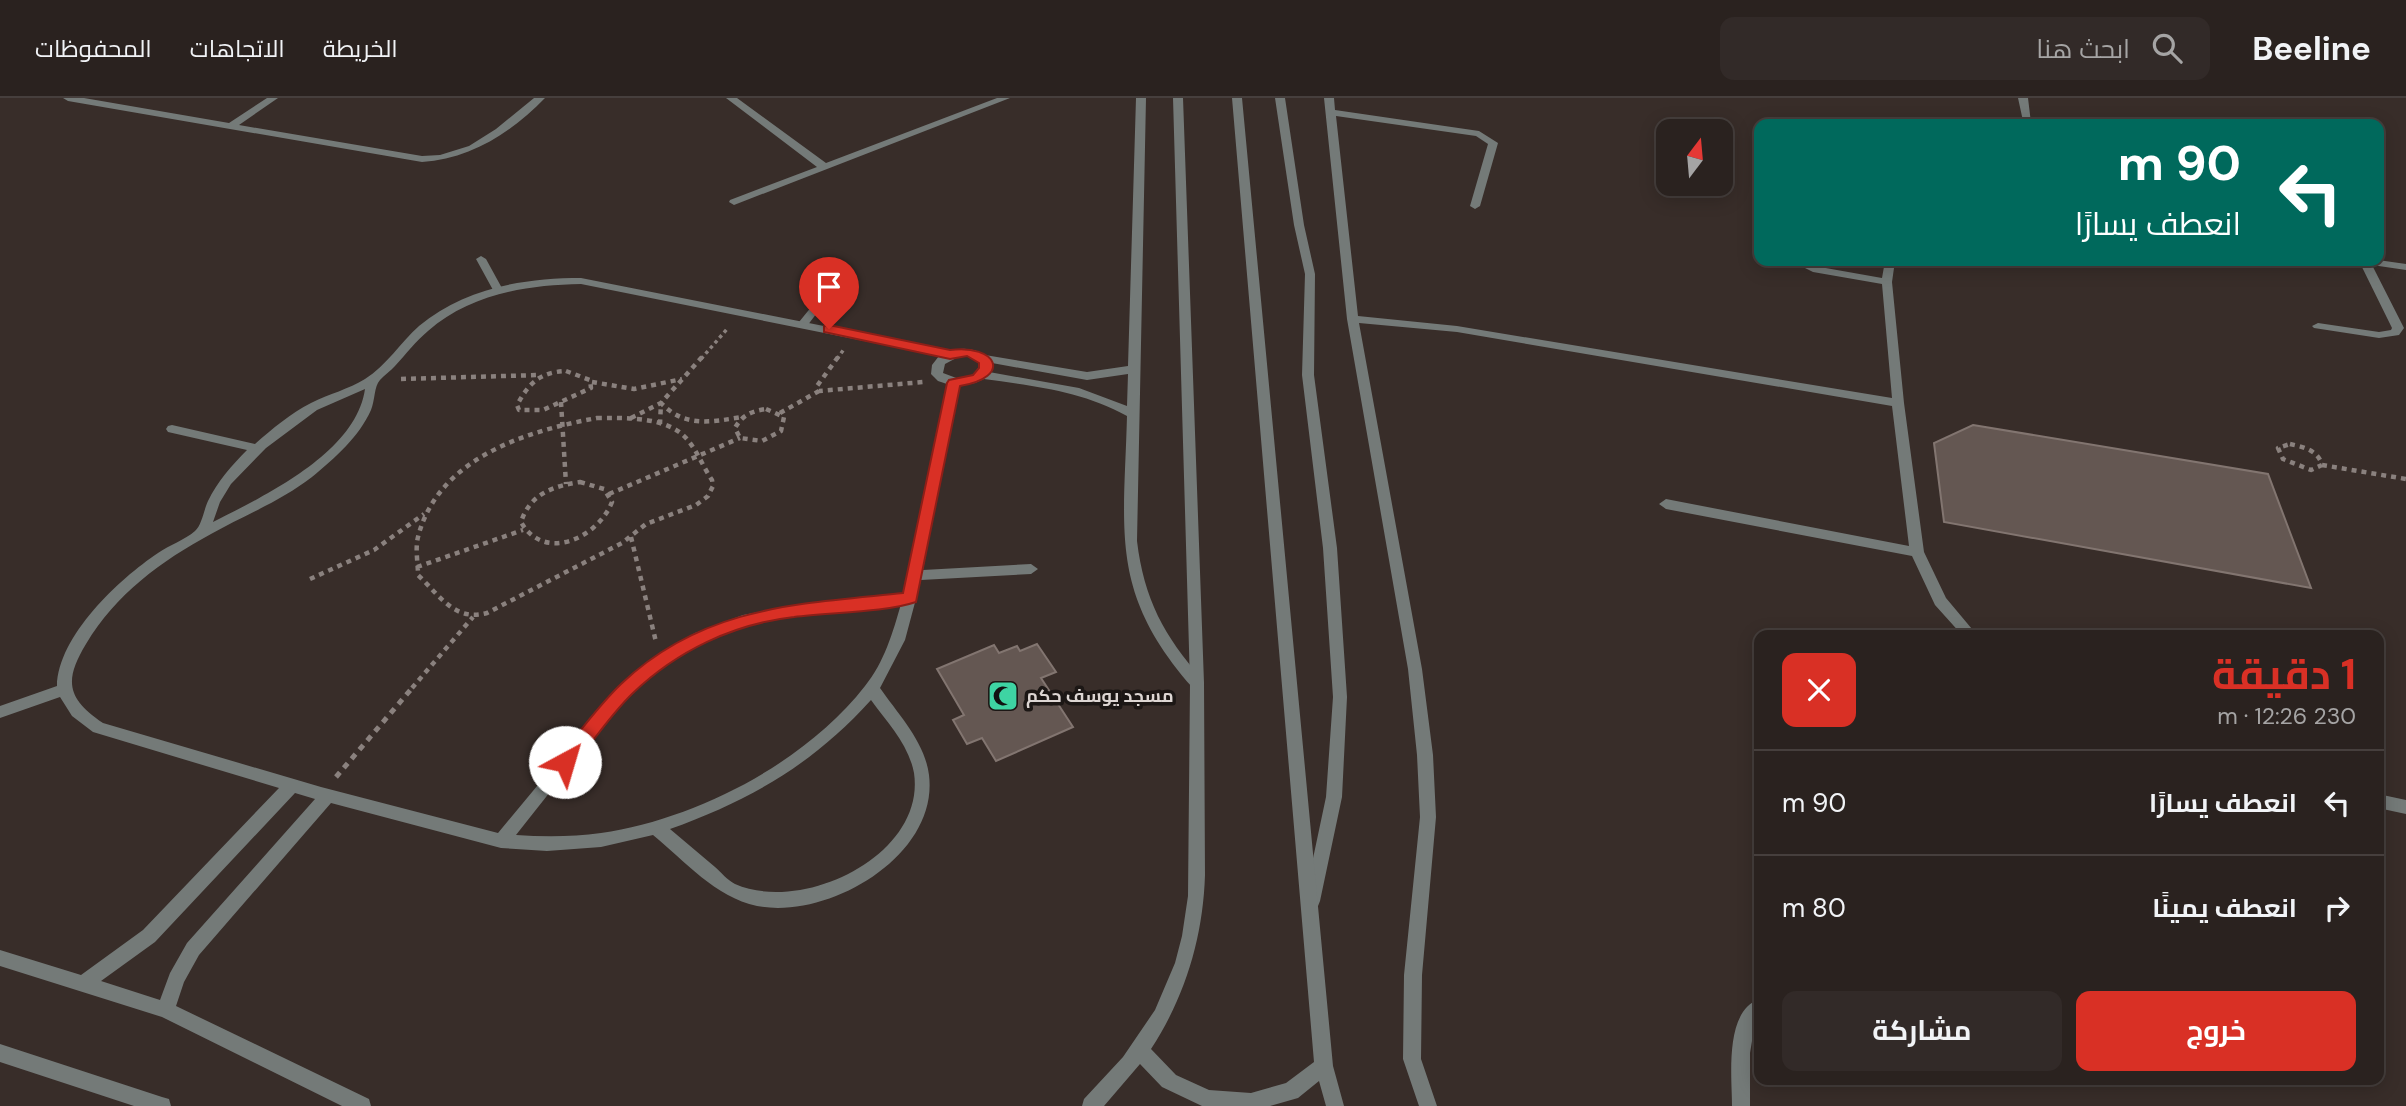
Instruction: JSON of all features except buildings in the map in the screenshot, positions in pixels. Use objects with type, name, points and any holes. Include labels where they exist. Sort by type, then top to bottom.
[{"type":"street","points":[[68,98],[422,159],[438,159],[472,150],[540,98]]},
{"type":"street","points":[[230,126],[273,98]]},
{"type":"street","points":[[731,98],[823,166]]},
{"type":"street","points":[[734,202],[1004,98]]},
{"type":"street","points":[[1141,98],[1130,541],[1132,566],[1147,615],[1160,638],[1197,683]]},
{"type":"street","points":[[1091,1106],[1140,1051],[1172,992],[1184,961],[1193,919],[1197,843],[1197,683],[1178,98]]},
{"type":"street","points":[[1237,98],[1324,1066],[1335,1106]]},
{"type":"street","points":[[1280,98],[1299,225],[1310,274],[1308,374],[1330,548],[1340,697],[1334,797],[1310,909]]},
{"type":"street","points":[[2023,98],[2028,119]]},
{"type":"street","points":[[1428,1106],[1412,1059],[1413,975],[1428,817],[1425,755],[1415,669],[1353,319],[1331,105],[1479,134],[1490,139],[1493,143],[1475,205]]},
{"type":"street","points":[[2384,264],[2406,267]]},
{"type":"street","points":[[1808,266],[1887,282]]},
{"type":"street","points":[[1889,266],[1887,282],[1898,403],[1917,552],[1940,601],[1966,630]]},
{"type":"street","points":[[2318,327],[2379,335],[2395,333],[2398,328],[2367,266]]},
{"type":"street","points":[[202,533],[219,493],[259,449],[300,415],[372,380],[426,326],[471,300],[498,290],[535,283],[581,281],[950,355],[968,352],[983,358],[1087,376],[1134,369]]},
{"type":"street","points":[[1353,319],[1457,329],[1898,403]]},
{"type":"street","points":[[950,355],[937,367],[937,374],[948,381],[970,382],[982,375],[1086,392],[1119,405],[1133,414]]},
{"type":"street","points":[[982,375],[986,363],[983,358]]},
{"type":"street","points":[[372,380],[367,410],[332,453],[276,496],[202,533],[164,555],[129,581],[101,610],[66,666],[64,691],[75,712],[99,727],[292,785],[501,841],[547,844],[601,839],[656,827],[709,808],[758,784],[803,755],[841,723],[872,689],[898,640],[910,598],[948,381]]},
{"type":"street","points":[[172,429],[259,449]]},
{"type":"street","points":[[1666,504],[1917,552]]},
{"type":"street","points":[[915,575],[1031,569]]},
{"type":"street","points":[[501,841],[626,690],[661,660],[701,637],[743,620],[791,611],[910,598]]},
{"type":"street","points":[[656,827],[729,889],[768,900],[812,897],[855,881],[891,854],[914,821],[923,786],[916,754],[872,689]]},
{"type":"street","points":[[0,712],[64,691]]},
{"type":"street","points":[[83,984],[149,936],[292,785]]},
{"type":"street","points":[[166,1010],[176,979],[193,949],[325,794]]},
{"type":"street","points":[[2384,802],[2406,807]]},
{"type":"street","points":[[0,958],[166,1010],[362,1106]]},
{"type":"street","points":[[1741,1106],[1743,1032],[1748,1016],[1754,1011]]},
{"type":"street","points":[[1140,1051],[1169,1081],[1208,1098],[1251,1102],[1291,1091],[1324,1066]]},
{"type":"street","points":[[0,1053],[162,1106]]},
{"type":"lane","points":[[481,259],[498,290]]},
{"type":"lane","points":[[803,324],[833,286]]},
{"type":"path","points":[[630,418],[661,403],[743,312]]},
{"type":"path","points":[[819,391],[817,386],[855,334]]},
{"type":"path","points":[[372,380],[540,375],[566,371],[592,382],[634,389],[683,379]]},
{"type":"path","points":[[540,375],[528,384],[517,405],[519,410],[531,412],[585,393],[591,388],[592,382]]},
{"type":"path","points":[[661,403],[671,416],[700,424],[742,417],[757,410],[780,413],[819,391],[948,381]]},
{"type":"path","points":[[561,402],[566,484]]},
{"type":"path","points":[[660,424],[661,403]]},
{"type":"path","points":[[609,494],[740,438],[763,441],[779,434],[786,423],[780,413]]},
{"type":"path","points":[[740,438],[735,428],[742,417]]},
{"type":"path","points":[[310,579],[374,550],[424,513],[447,483],[479,457],[519,436],[562,423],[597,418],[630,418],[660,424],[684,435],[713,486],[708,496],[696,505],[646,524],[631,537],[487,614],[473,617],[461,615],[418,575],[417,544],[424,513]]},
{"type":"path","points":[[2322,465],[2317,454],[2309,449],[2290,444],[2278,448],[2283,459],[2292,465],[2311,470],[2322,465],[2406,479]]},
{"type":"path","points":[[592,483],[609,494],[612,502],[604,521],[582,536],[553,543],[530,537],[523,530],[521,522],[530,503],[552,488],[566,484],[592,483]]},
{"type":"path","points":[[417,567],[523,530]]},
{"type":"path","points":[[631,537],[661,660]]},
{"type":"path","points":[[325,794],[473,617]]},
{"type":"place","name":"مسجد يوسف حكم","points":[[1003,696]]},
{"type":"route","points":[[565,762],[626,690],[661,660],[701,637],[743,620],[791,611],[910,598],[953,383],[977,379],[986,369],[986,363],[983,358],[968,352],[950,355],[829,329]]}]
